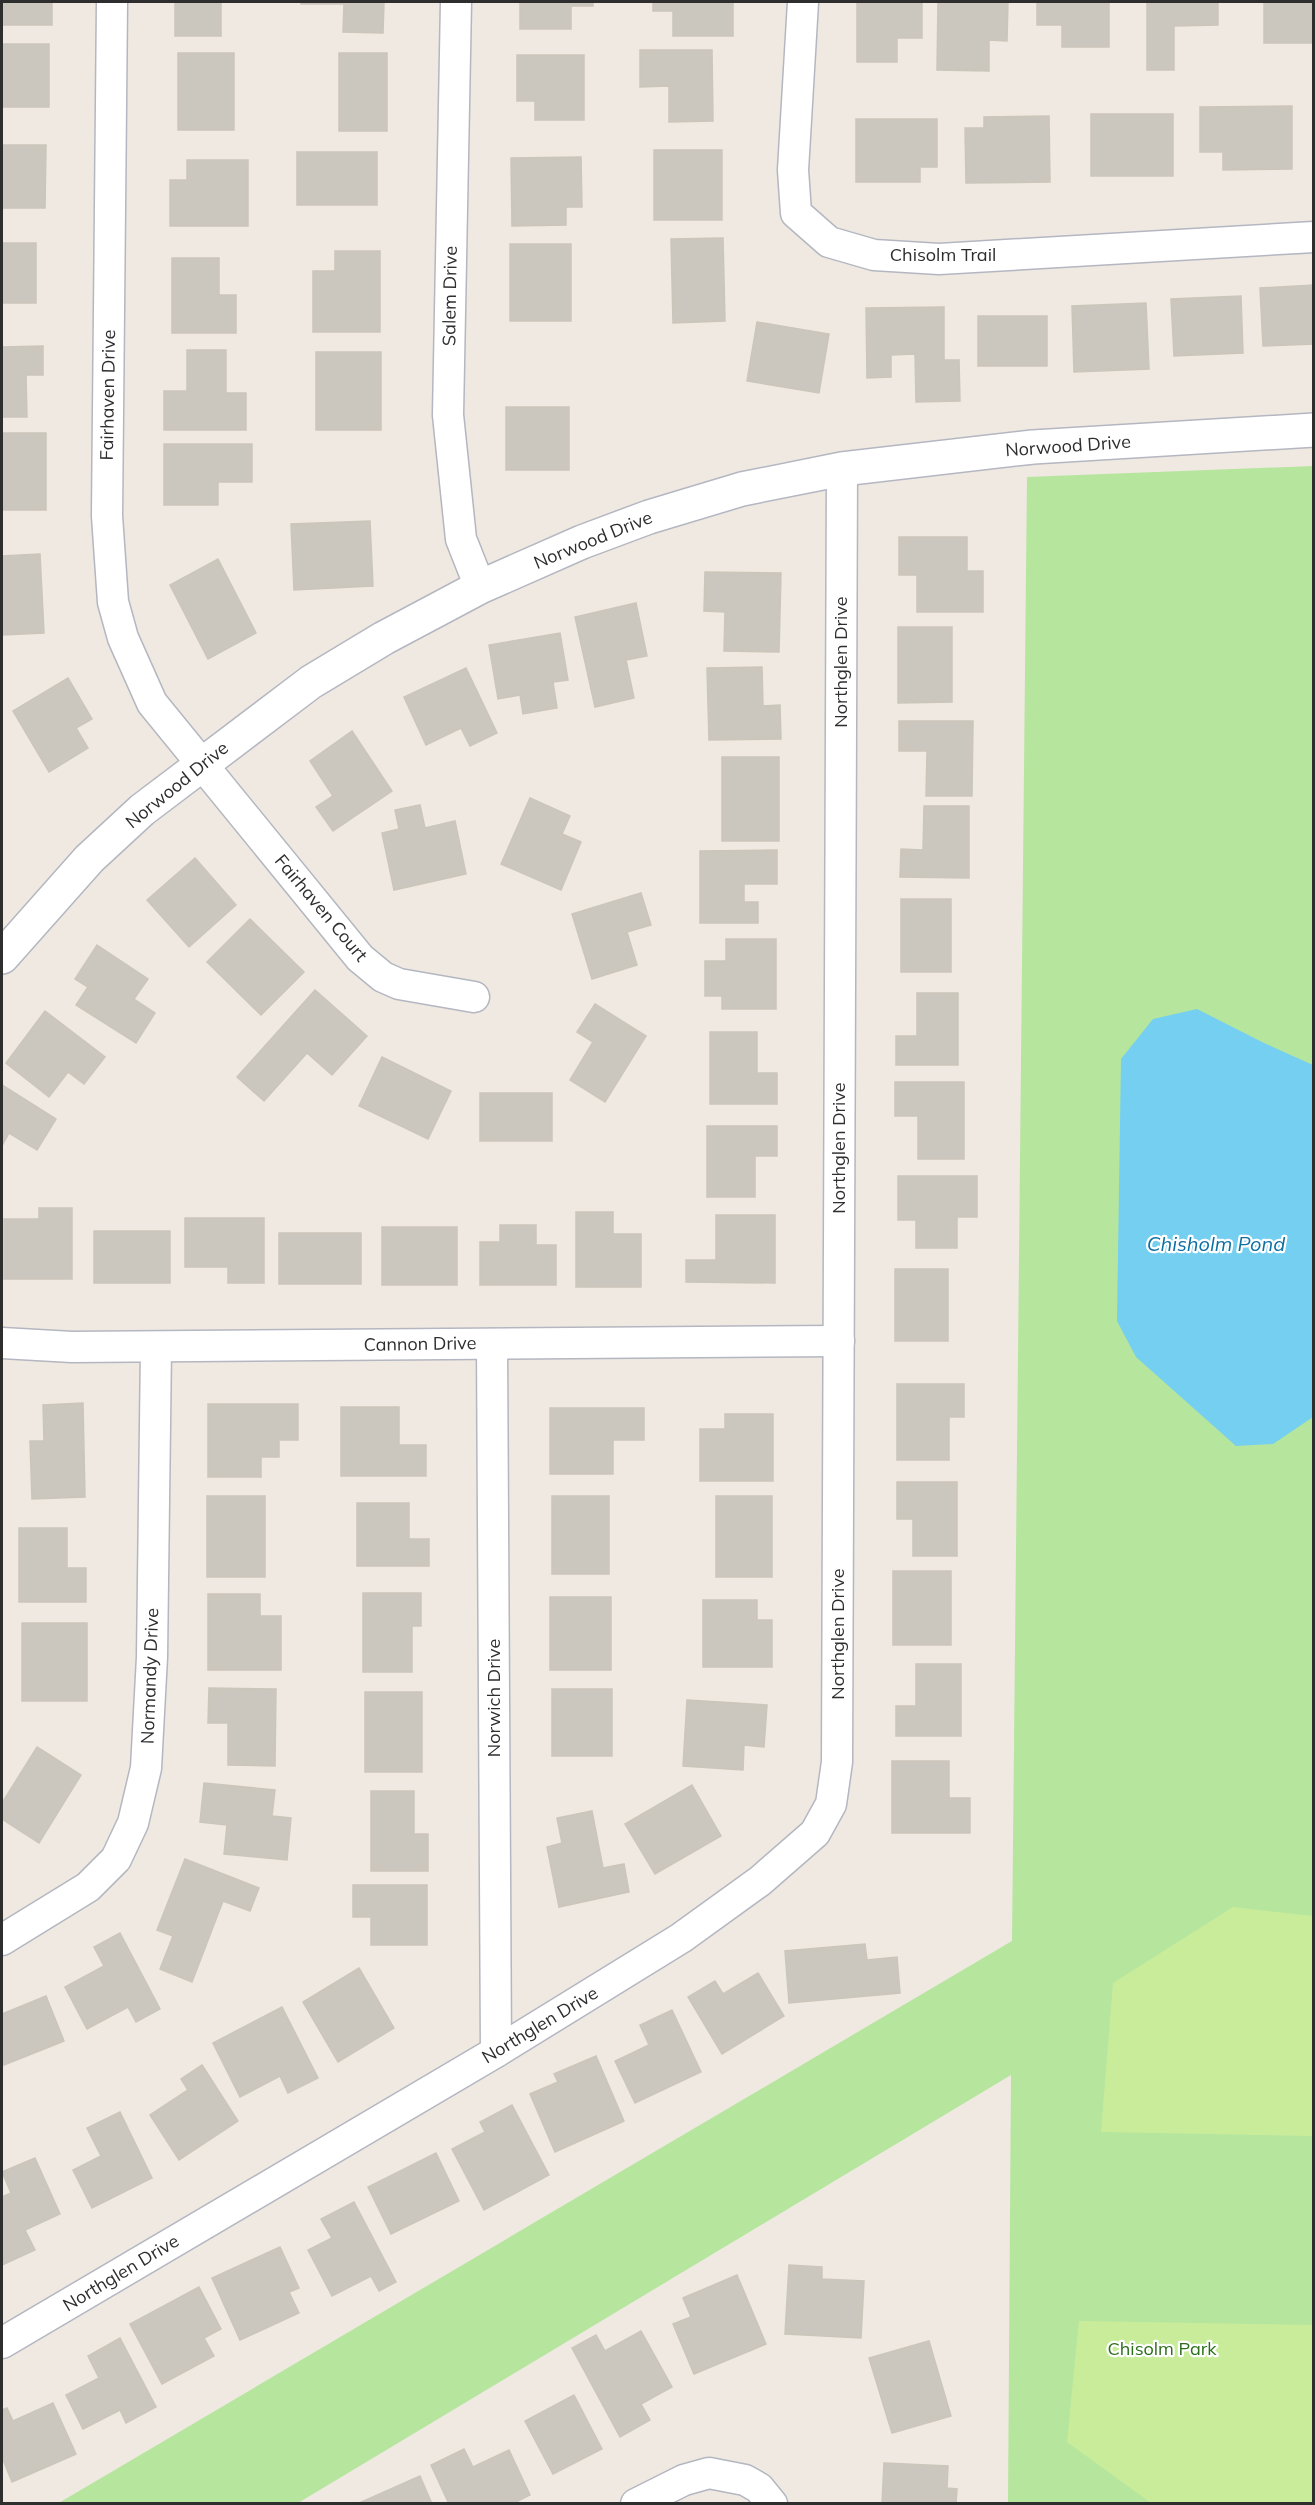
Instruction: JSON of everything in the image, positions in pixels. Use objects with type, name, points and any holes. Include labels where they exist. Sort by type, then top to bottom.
[{"type":"main road","name":"Norwood Drive","points":[[2,957],[89,859],[142,810],[311,682],[384,638],[480,587],[582,542],[648,517],[742,489],[842,469],[1033,447],[1314,430]]},
{"type":"street","name":"Fairhaven Drive","points":[[112,2],[107,516],[113,602],[123,638],[152,703],[203,763]]},
{"type":"street","name":"Salem Drive","points":[[456,2],[448,416],[461,539],[480,587]]},
{"type":"street","name":"Chisolm Trail","points":[[803,2],[792,171],[796,213],[829,242],[874,255],[939,259],[1314,237]]},
{"type":"street","name":"Northglen Drive","points":[[2,2343],[496,2052],[681,1938],[742,1894],[815,1833],[831,1804],[837,1762],[842,469]]},
{"type":"street","name":"Fairhaven Court","points":[[203,763],[360,958],[383,978],[399,984],[474,997]]},
{"type":"street","name":"Cannon Drive","points":[[2,1343],[72,1347],[156,1347],[839,1341]]},
{"type":"street","name":"Norwich Drive","points":[[492,1344],[496,2052]]},
{"type":"street","name":"Normandy Drive","points":[[2,1940],[88,1887],[116,1859],[133,1823],[146,1768],[152,1657],[156,1347]]},
{"type":"street","points":[[636,2504],[684,2480],[708,2473],[744,2480],[759,2488],[772,2504]]},
{"type":"green space","name":"Chisolm Park","points":[[1313,466],[1313,2503],[1008,2503],[1011,2075],[298,2503],[57,2504],[1012,1941],[1027,477]]},
{"type":"green space","points":[[1233,1907],[1313,1916],[1313,2136],[1101,2132],[1113,1983]]},
{"type":"green space","points":[[1079,2321],[1313,2325],[1313,2503],[1151,2503],[1067,2442]]},
{"type":"water","name":"Chisholm Pond","points":[[1197,1009],[1313,1065],[1313,1417],[1273,1444],[1236,1446],[1136,1357],[1117,1321],[1121,1059],[1153,1019]]},
{"type":"building","points":[[2,2],[52,2],[52,25],[2,25]]},
{"type":"building","points":[[175,2],[221,2],[221,36],[175,36]]},
{"type":"building","points":[[301,2],[384,2],[383,33],[343,32],[344,4],[301,4]]},
{"type":"building","points":[[520,2],[593,2],[593,6],[571,6],[571,29],[520,29]]},
{"type":"building","points":[[653,2],[733,2],[733,36],[673,36],[673,11],[653,11]]},
{"type":"building","points":[[857,2],[922,2],[922,38],[897,38],[897,62],[857,62]]},
{"type":"building","points":[[938,2],[1008,2],[1007,41],[989,40],[989,71],[937,70]]},
{"type":"building","points":[[1037,2],[1109,2],[1109,47],[1062,47],[1062,25],[1037,25]]},
{"type":"building","points":[[1147,2],[1218,2],[1218,25],[1174,26],[1174,70],[1147,70]]},
{"type":"building","points":[[1264,2],[1314,2],[1314,56],[1313,43],[1264,43]]},
{"type":"building","points":[[2,44],[49,44],[49,107],[2,107]]},
{"type":"building","points":[[640,50],[712,50],[713,121],[669,122],[669,86],[640,87]]},
{"type":"building","points":[[178,53],[234,53],[234,130],[178,130]]},
{"type":"building","points":[[339,53],[387,53],[387,131],[339,131]]},
{"type":"building","points":[[517,55],[584,55],[584,120],[535,120],[535,101],[517,101]]},
{"type":"building","points":[[1292,106],[1292,169],[1223,170],[1223,152],[1200,152],[1200,107]]},
{"type":"building","points":[[1091,114],[1173,114],[1173,176],[1091,176]]},
{"type":"building","points":[[1049,116],[1050,182],[966,183],[965,128],[984,128],[984,117]]},
{"type":"building","points":[[856,119],[937,119],[937,167],[920,167],[920,182],[856,182]]},
{"type":"building","points":[[2,145],[46,145],[45,208],[2,208]]},
{"type":"building","points":[[654,150],[722,150],[722,220],[654,220]]},
{"type":"building","points":[[297,152],[377,152],[377,205],[297,205]]},
{"type":"building","points":[[581,157],[582,207],[566,207],[566,225],[512,226],[511,158]]},
{"type":"building","points":[[187,160],[248,160],[248,226],[170,226],[170,180],[187,180]]},
{"type":"building","points":[[723,238],[725,321],[673,323],[671,239]]},
{"type":"building","points":[[2,243],[36,243],[36,303],[2,303]]},
{"type":"building","points":[[510,244],[571,244],[571,321],[510,321]]},
{"type":"building","points":[[335,251],[380,251],[380,332],[313,332],[313,271],[335,271]]},
{"type":"building","points":[[172,258],[219,258],[219,295],[236,295],[236,333],[172,333]]},
{"type":"building","points":[[1314,285],[1314,344],[1263,346],[1260,288]]},
{"type":"building","points":[[1241,296],[1243,353],[1174,356],[1171,299]]},
{"type":"building","points":[[1146,303],[1149,369],[1074,372],[1072,306]]},
{"type":"building","points":[[944,307],[944,360],[959,360],[960,401],[916,402],[915,354],[891,355],[891,377],[867,378],[866,308]]},
{"type":"building","points":[[978,316],[1047,316],[1047,366],[978,366]]},
{"type":"building","points":[[757,322],[829,334],[819,393],[747,381]]},
{"type":"building","points":[[43,346],[43,375],[26,375],[27,417],[2,417],[2,347]]},
{"type":"building","points":[[187,350],[226,350],[226,393],[246,393],[246,430],[164,430],[164,391],[187,391]]},
{"type":"building","points":[[316,352],[381,352],[381,430],[316,430]]},
{"type":"building","points":[[506,407],[569,407],[569,470],[506,470]]},
{"type":"building","points":[[2,433],[46,433],[46,510],[2,510]]},
{"type":"building","points":[[164,444],[252,444],[252,482],[218,482],[218,505],[164,505]]},
{"type":"building","points":[[370,521],[373,586],[294,590],[291,524]]},
{"type":"building","points":[[899,537],[967,537],[967,571],[983,571],[983,612],[917,612],[917,575],[899,575]]},
{"type":"building","points":[[40,554],[44,633],[2,635],[2,556]]},
{"type":"building","points":[[218,559],[256,633],[208,659],[170,585]]},
{"type":"building","points":[[705,572],[781,573],[779,652],[724,651],[725,612],[704,611]]},
{"type":"building","points":[[636,603],[647,656],[626,660],[634,698],[595,707],[575,617]]},
{"type":"building","points":[[898,627],[952,627],[952,702],[898,703]]},
{"type":"building","points":[[560,633],[568,680],[553,682],[557,708],[523,714],[520,695],[498,699],[489,645]]},
{"type":"building","points":[[762,667],[763,706],[780,705],[781,739],[709,740],[707,668]]},
{"type":"building","points":[[466,668],[497,733],[470,746],[461,728],[426,745],[404,697]]},
{"type":"building","points":[[68,678],[92,719],[76,728],[88,748],[49,772],[13,711]]},
{"type":"building","points":[[899,721],[973,721],[972,796],[926,796],[927,751],[899,751]]},
{"type":"building","points":[[352,731],[392,791],[333,831],[316,807],[333,796],[310,761]]},
{"type":"building","points":[[722,757],[779,757],[779,841],[722,841]]},
{"type":"building","points":[[530,798],[570,816],[562,834],[581,842],[561,890],[501,864]]},
{"type":"building","points":[[420,805],[425,828],[455,821],[466,874],[394,890],[382,833],[399,829],[395,810]]},
{"type":"building","points":[[924,806],[969,806],[969,878],[900,877],[901,849],[923,850]]},
{"type":"building","points":[[777,850],[777,884],[744,884],[744,902],[758,902],[758,923],[700,923],[700,851]]},
{"type":"building","points":[[195,858],[236,905],[189,947],[147,900]]},
{"type":"building","points":[[641,893],[651,925],[627,932],[637,965],[592,979],[572,914]]},
{"type":"building","points":[[901,899],[951,899],[951,972],[901,972]]},
{"type":"building","points":[[250,919],[304,972],[261,1015],[207,962]]},
{"type":"building","points":[[726,939],[776,939],[776,1009],[722,1009],[722,996],[705,996],[705,961],[726,961]]},
{"type":"building","points":[[97,945],[148,979],[134,999],[155,1013],[136,1043],[76,1005],[88,987],[75,979]]},
{"type":"building","points":[[315,990],[367,1036],[332,1075],[307,1053],[264,1101],[237,1077]]},
{"type":"building","points":[[917,993],[958,993],[958,1065],[896,1065],[896,1036],[917,1036]]},
{"type":"building","points":[[595,1004],[646,1036],[605,1102],[570,1080],[593,1042],[577,1032]]},
{"type":"building","points":[[45,1011],[105,1057],[84,1084],[68,1072],[49,1097],[6,1063]]},
{"type":"building","points":[[710,1032],[757,1032],[757,1073],[777,1073],[777,1104],[710,1104]]},
{"type":"building","points":[[382,1057],[451,1091],[428,1139],[359,1106]]},
{"type":"building","points":[[895,1082],[964,1082],[964,1159],[918,1159],[918,1116],[895,1116]]},
{"type":"building","points":[[2,1085],[56,1119],[37,1150],[9,1133],[2,1146]]},
{"type":"building","points":[[480,1093],[552,1093],[552,1141],[480,1141]]},
{"type":"building","points":[[707,1126],[777,1126],[777,1156],[755,1156],[755,1197],[707,1197]]},
{"type":"building","points":[[898,1176],[977,1176],[977,1217],[957,1217],[957,1248],[916,1248],[916,1220],[898,1220]]},
{"type":"building","points":[[39,1208],[72,1208],[72,1279],[4,1279],[4,1219],[39,1219]]},
{"type":"building","points":[[576,1212],[613,1212],[613,1234],[641,1234],[641,1287],[576,1287]]},
{"type":"building","points":[[716,1215],[775,1215],[775,1283],[686,1282],[686,1260],[716,1260]]},
{"type":"building","points":[[185,1218],[264,1218],[264,1283],[228,1283],[228,1267],[185,1267]]},
{"type":"building","points":[[500,1225],[536,1225],[536,1245],[556,1245],[556,1285],[480,1285],[480,1242],[500,1242]]},
{"type":"building","points":[[382,1227],[457,1227],[457,1285],[382,1285]]},
{"type":"building","points":[[94,1231],[170,1231],[170,1283],[94,1283]]},
{"type":"building","points":[[279,1233],[361,1233],[361,1284],[279,1284]]},
{"type":"building","points":[[895,1269],[948,1269],[948,1341],[895,1341]]},
{"type":"building","points":[[897,1384],[964,1384],[964,1417],[949,1417],[949,1460],[897,1460]]},
{"type":"building","points":[[83,1403],[85,1497],[32,1499],[30,1441],[44,1441],[43,1405]]},
{"type":"building","points":[[208,1404],[298,1404],[298,1440],[279,1440],[279,1457],[261,1457],[261,1477],[208,1477]]},
{"type":"building","points":[[341,1407],[399,1407],[399,1445],[426,1445],[426,1476],[341,1476]]},
{"type":"building","points":[[550,1408],[644,1408],[644,1440],[613,1440],[613,1474],[550,1474]]},
{"type":"building","points":[[725,1414],[773,1414],[773,1481],[700,1481],[700,1429],[725,1429]]},
{"type":"building","points":[[897,1482],[957,1482],[957,1556],[913,1556],[913,1519],[897,1519]]},
{"type":"building","points":[[207,1496],[265,1496],[265,1577],[207,1577]]},
{"type":"building","points":[[552,1496],[609,1496],[609,1574],[552,1574]]},
{"type":"building","points":[[716,1496],[772,1496],[772,1577],[716,1577]]},
{"type":"building","points":[[357,1503],[409,1503],[409,1539],[429,1539],[429,1566],[357,1566]]},
{"type":"building","points":[[19,1528],[67,1528],[67,1568],[86,1568],[86,1602],[19,1602]]},
{"type":"building","points":[[893,1571],[951,1571],[951,1645],[893,1645]]},
{"type":"building","points":[[363,1593],[421,1593],[421,1626],[412,1626],[412,1672],[363,1672]]},
{"type":"building","points":[[208,1594],[260,1594],[260,1616],[281,1616],[281,1670],[208,1670]]},
{"type":"building","points":[[550,1597],[611,1597],[611,1670],[550,1670]]},
{"type":"building","points":[[703,1600],[757,1600],[757,1620],[772,1620],[772,1667],[703,1667]]},
{"type":"building","points":[[22,1623],[87,1623],[87,1701],[22,1701]]},
{"type":"building","points":[[916,1664],[961,1664],[961,1736],[896,1736],[896,1706],[916,1706]]},
{"type":"building","points":[[209,1688],[276,1689],[275,1766],[228,1765],[228,1723],[208,1723]]},
{"type":"building","points":[[552,1689],[612,1689],[612,1756],[552,1756]]},
{"type":"building","points":[[365,1692],[422,1692],[422,1772],[365,1772]]},
{"type":"building","points":[[687,1700],[767,1705],[764,1747],[744,1745],[743,1770],[683,1766]]},
{"type":"building","points":[[37,1747],[81,1775],[39,1843],[2,1819],[2,1803]]},
{"type":"building","points":[[892,1761],[949,1761],[949,1798],[970,1798],[970,1833],[892,1833]]},
{"type":"building","points":[[204,1783],[275,1790],[272,1816],[291,1818],[287,1860],[224,1854],[227,1825],[200,1822]]},
{"type":"building","points":[[692,1785],[721,1836],[655,1874],[625,1824]]},
{"type":"building","points":[[371,1791],[414,1791],[414,1834],[428,1834],[428,1871],[371,1871]]},
{"type":"building","points":[[592,1811],[603,1868],[624,1864],[629,1892],[559,1907],[547,1847],[562,1843],[557,1818]]},
{"type":"building","points":[[185,1859],[259,1888],[250,1911],[223,1901],[192,1982],[160,1969],[173,1936],[157,1930]]},
{"type":"building","points":[[353,1885],[427,1885],[427,1945],[371,1945],[371,1917],[353,1917]]},
{"type":"building","points":[[120,1933],[160,2009],[136,2022],[128,2007],[87,2029],[65,1987],[104,1966],[94,1947]]},
{"type":"building","points":[[865,1944],[867,1960],[897,1957],[900,1993],[789,2003],[785,1951]]},
{"type":"building","points":[[359,1968],[394,2028],[338,2062],[303,2002]]},
{"type":"building","points":[[758,1973],[784,2016],[722,2054],[688,1997],[715,1981],[723,1994]]},
{"type":"building","points":[[46,1996],[64,2041],[4,2065],[2,2014]]},
{"type":"building","points":[[282,2007],[318,2078],[288,2093],[280,2076],[240,2097],[213,2043]]},
{"type":"building","points":[[672,2010],[701,2072],[635,2103],[615,2061],[649,2045],[640,2025]]},
{"type":"building","points":[[596,2056],[624,2121],[555,2152],[530,2094],[558,2082],[554,2074]]},
{"type":"building","points":[[202,2065],[238,2121],[179,2160],[150,2115],[188,2090],[181,2079]]},
{"type":"building","points":[[512,2105],[549,2175],[484,2210],[452,2149],[485,2132],[480,2122]]},
{"type":"building","points":[[120,2112],[152,2178],[92,2208],[73,2170],[101,2156],[87,2128]]},
{"type":"building","points":[[436,2153],[459,2201],[391,2234],[368,2187]]},
{"type":"building","points":[[35,2158],[60,2214],[25,2230],[35,2250],[2,2265],[2,2197],[11,2193],[2,2172]]},
{"type":"building","points":[[354,2202],[396,2282],[379,2291],[371,2276],[332,2296],[308,2250],[332,2238],[321,2219]]},
{"type":"building","points":[[280,2247],[299,2288],[289,2292],[299,2313],[240,2340],[212,2278]]},
{"type":"building","points":[[789,2265],[822,2267],[822,2279],[864,2281],[861,2338],[785,2334]]},
{"type":"building","points":[[737,2275],[766,2344],[694,2374],[673,2324],[691,2317],[683,2298]]},
{"type":"building","points":[[199,2287],[221,2329],[204,2338],[214,2356],[162,2384],[130,2324]]},
{"type":"building","points":[[641,2331],[672,2387],[641,2404],[650,2420],[620,2437],[572,2348],[596,2335],[605,2351]]},
{"type":"building","points":[[120,2338],[156,2407],[126,2423],[120,2410],[83,2429],[66,2395],[99,2378],[88,2356]]},
{"type":"building","points":[[929,2341],[951,2416],[892,2433],[869,2358]]},
{"type":"building","points":[[574,2395],[602,2449],[553,2474],[525,2421]]},
{"type":"building","points":[[53,2403],[76,2454],[12,2482],[2,2457],[2,2410],[7,2408],[13,2421]]},
{"type":"building","points":[[464,2449],[473,2467],[509,2450],[530,2495],[512,2504],[449,2504],[431,2465]]},
{"type":"building","points":[[884,2463],[948,2466],[947,2488],[957,2489],[956,2504],[882,2504]]},
{"type":"building","points":[[420,2476],[432,2504],[357,2504]]}]
